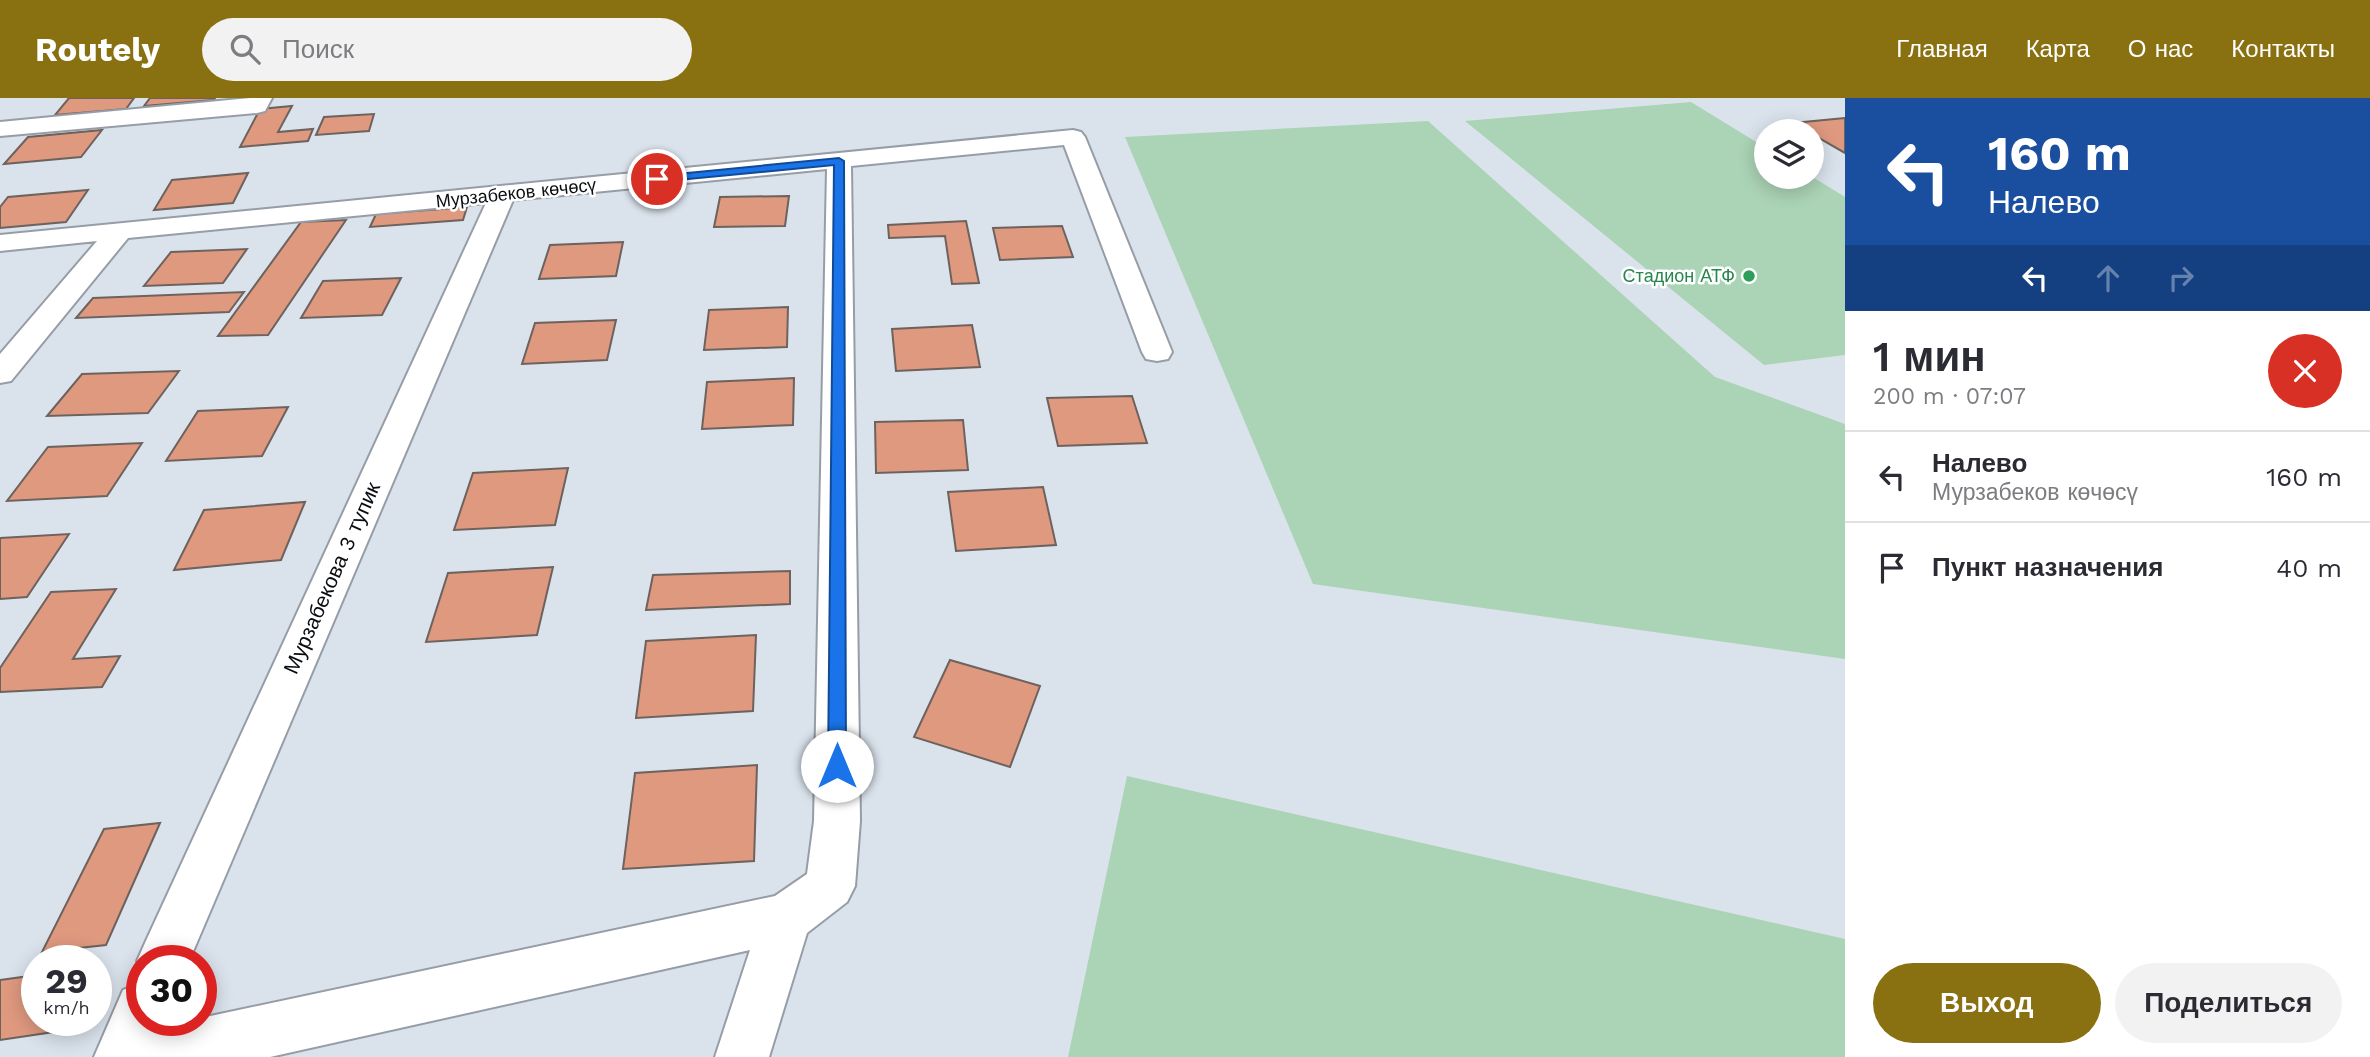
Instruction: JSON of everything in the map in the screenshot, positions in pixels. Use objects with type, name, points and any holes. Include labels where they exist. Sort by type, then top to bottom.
[{"type":"street","points":[[0,129],[257,106],[261,98]]},
{"type":"street","name":"Мурзабеков көчөсү","points":[[0,243],[1073,137],[1157,352]]},
{"type":"street","points":[[147,1057],[786,918],[830,886],[837,821],[839,161]]},
{"type":"street","name":"Мурзабекова 3 тупик","points":[[170,945],[502,195]]},
{"type":"street","points":[[0,374],[120,232]]},
{"type":"street","points":[[742,1057],[786,918]]},
{"type":"street","points":[[121,1057],[130,1036]]},
{"type":"green space","name":"Стадион АТФ","points":[[1691,102],[1754,141],[1754,189],[1824,189],[1824,184],[1845,197],[1845,355],[1764,365],[1465,121]]},
{"type":"green space","points":[[1428,121],[1715,377],[1845,424],[1845,659],[1313,584],[1125,137]]},
{"type":"green space","points":[[1127,776],[1845,939],[1845,1057],[1068,1057]]},
{"type":"building","points":[[69,98],[134,98],[126,109],[55,115]]},
{"type":"building","points":[[150,98],[215,98],[144,106]]},
{"type":"building","points":[[292,106],[278,132],[313,129],[308,141],[240,147],[260,109]]},
{"type":"building","points":[[374,114],[369,131],[316,135],[324,117]]},
{"type":"building","points":[[1845,118],[1845,153],[1824,141],[1824,120]]},
{"type":"building","points":[[102,130],[81,157],[4,164],[28,137]]},
{"type":"building","points":[[248,173],[233,203],[154,210],[172,180]]},
{"type":"building","points":[[88,190],[66,222],[0,228],[0,207],[8,197]]},
{"type":"building","points":[[789,196],[785,226],[714,227],[720,197]]},
{"type":"building","points":[[467,207],[463,220],[370,227],[376,214]]},
{"type":"building","points":[[346,220],[268,335],[218,336],[301,222]]},
{"type":"building","points":[[966,221],[979,283],[952,284],[945,236],[889,238],[888,225]]},
{"type":"building","points":[[1062,226],[1073,257],[1000,260],[993,228]]},
{"type":"building","points":[[623,242],[616,276],[539,279],[550,245]]},
{"type":"building","points":[[247,249],[223,283],[144,286],[171,252]]},
{"type":"building","points":[[401,278],[382,315],[301,318],[323,281]]},
{"type":"building","points":[[244,292],[229,312],[76,318],[93,298]]},
{"type":"building","points":[[788,307],[787,347],[704,350],[709,310]]},
{"type":"building","points":[[616,320],[607,360],[522,364],[535,323]]},
{"type":"building","points":[[972,325],[980,367],[896,371],[892,329]]},
{"type":"building","points":[[179,371],[148,413],[47,416],[82,374]]},
{"type":"building","points":[[794,378],[793,425],[702,429],[707,382]]},
{"type":"building","points":[[1132,396],[1147,443],[1058,446],[1047,398]]},
{"type":"building","points":[[288,407],[262,456],[166,461],[198,411]]},
{"type":"building","points":[[963,420],[968,470],[876,473],[875,422]]},
{"type":"building","points":[[142,443],[107,496],[7,501],[48,447]]},
{"type":"building","points":[[568,468],[555,525],[454,530],[473,473]]},
{"type":"building","points":[[1043,487],[1056,545],[956,551],[948,492]]},
{"type":"building","points":[[305,502],[281,560],[174,570],[204,510]]},
{"type":"building","points":[[69,534],[27,597],[0,599],[0,538]]},
{"type":"building","points":[[553,567],[537,635],[426,642],[448,573]]},
{"type":"building","points":[[790,571],[790,604],[646,610],[653,575]]},
{"type":"building","points":[[116,589],[73,659],[120,656],[102,687],[0,692],[0,668],[51,592]]},
{"type":"building","points":[[756,635],[753,711],[636,718],[646,641]]},
{"type":"building","points":[[950,660],[1040,686],[1010,767],[914,737]]},
{"type":"building","points":[[757,765],[754,861],[623,869],[635,773]]},
{"type":"building","points":[[160,823],[106,945],[46,945],[104,829]]},
{"type":"building","points":[[21,977],[21,1036],[27,1036],[0,1040],[0,980]]},
{"type":"place","name":"Стадион АТФ","points":[[1749,276]]},
{"type":"route","points":[[657,179],[839,161],[837,766]]}]
